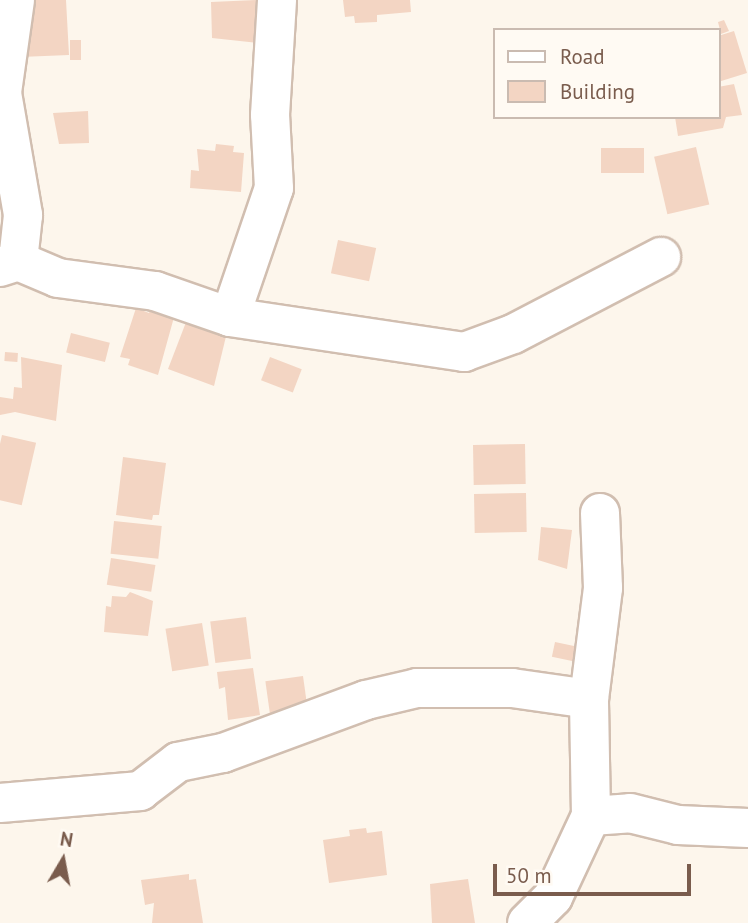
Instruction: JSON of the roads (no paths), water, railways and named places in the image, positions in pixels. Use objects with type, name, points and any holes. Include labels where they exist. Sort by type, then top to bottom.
[{"type":"street","points":[[15,0],[2,93],[23,215],[9,264],[58,278],[155,291],[230,317],[464,352],[513,334],[661,257]]},
{"type":"street","points":[[230,317],[274,188],[270,114],[277,0]]},
{"type":"street","points":[[527,923],[553,897],[591,816],[589,699],[603,588],[600,513]]},
{"type":"street","points":[[0,803],[140,791],[178,762],[223,753],[366,700],[417,688],[512,688],[589,699]]},
{"type":"street","points":[[591,816],[630,813],[678,825],[748,828]]}]
